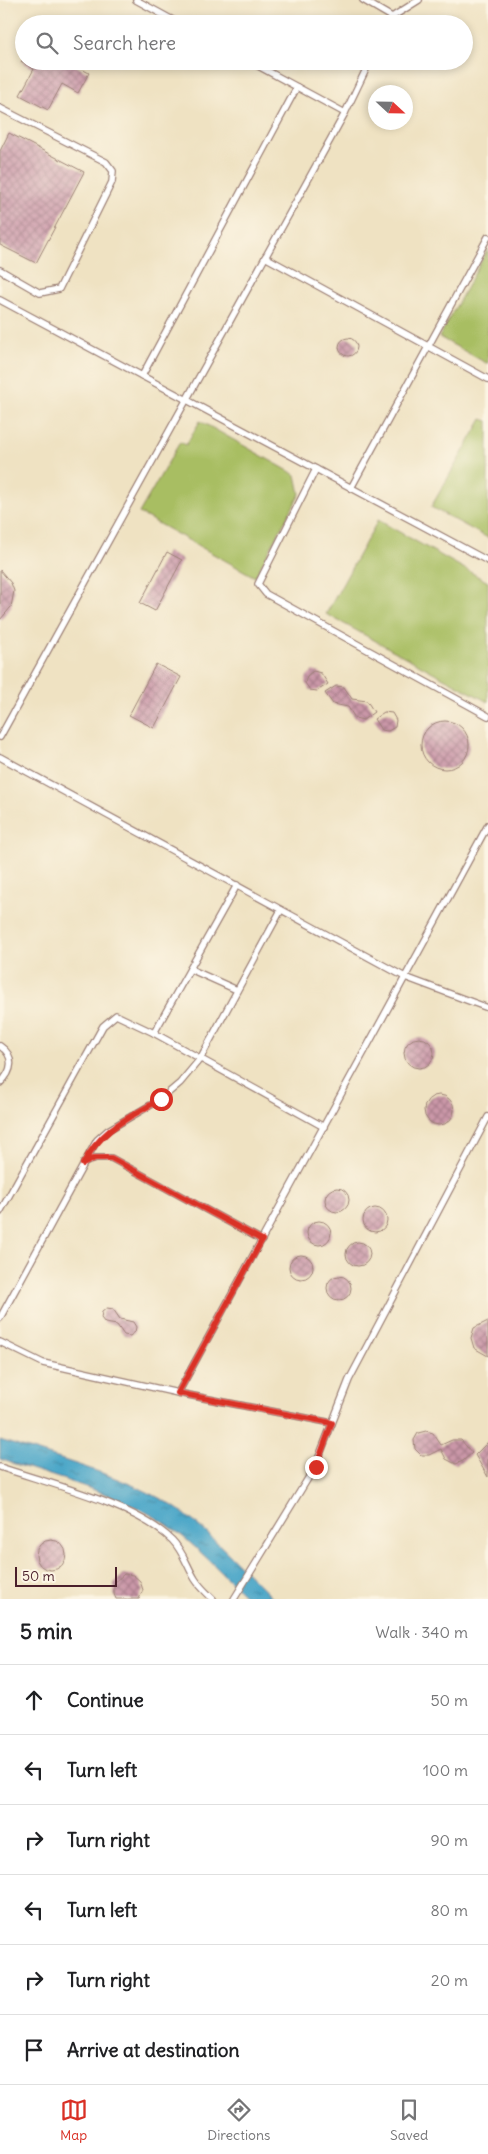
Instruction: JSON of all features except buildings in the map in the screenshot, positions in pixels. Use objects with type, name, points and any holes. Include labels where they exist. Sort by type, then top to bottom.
[{"type":"lane","points":[[136,0],[164,15]]},
{"type":"lane","points":[[363,0],[390,15]]},
{"type":"lane","points":[[394,15],[420,0]]},
{"type":"lane","points":[[266,70],[345,113]]},
{"type":"lane","points":[[0,737],[345,113],[366,70]]},
{"type":"lane","points":[[142,376],[298,87]]},
{"type":"lane","points":[[0,108],[106,162],[112,171],[112,182],[58,288],[40,293],[0,270]]},
{"type":"lane","points":[[351,488],[488,237]]},
{"type":"lane","points":[[265,257],[488,379]]},
{"type":"lane","points":[[0,300],[488,561]]},
{"type":"lane","points":[[316,469],[258,584],[266,594],[488,716]]},
{"type":"lane","points":[[0,757],[405,977],[488,1008]]},
{"type":"lane","points":[[178,1393],[488,826]]},
{"type":"lane","points":[[154,1033],[237,886]]},
{"type":"lane","points":[[0,1318],[97,1140],[108,1130],[161,1099],[180,1083],[200,1059],[281,910]]},
{"type":"lane","points":[[190,969],[237,990]]},
{"type":"lane","points":[[0,1212],[110,1017],[116,1015],[125,1017],[324,1127]]},
{"type":"lane","points":[[0,1046],[9,1053],[11,1059],[9,1068],[0,1083]]},
{"type":"lane","points":[[234,1599],[316,1467],[349,1380],[488,1117]]},
{"type":"lane","points":[[83,1164],[95,1158],[111,1158],[262,1240]]},
{"type":"lane","points":[[0,1342],[43,1363],[178,1393],[332,1423]]},
{"type":"lane","points":[[0,1467],[127,1510],[155,1526],[173,1541],[184,1555],[195,1580],[213,1599]]},
{"type":"green space","points":[[488,249],[488,364],[439,337]]},
{"type":"green space","points":[[482,419],[488,421],[488,538],[431,507]]},
{"type":"green space","points":[[200,421],[296,475],[300,494],[255,577],[139,513],[180,442],[186,445]]},
{"type":"green space","points":[[378,520],[488,582],[488,702],[326,614]]},
{"type":"water","points":[[0,1440],[112,1477],[154,1495],[173,1506],[199,1526],[274,1599],[248,1599],[175,1530],[126,1502],[0,1459]]},
{"type":"route","points":[[161,1099],[108,1130],[97,1140],[83,1164],[95,1158],[111,1158],[262,1240],[178,1393],[332,1423],[316,1467]]}]
